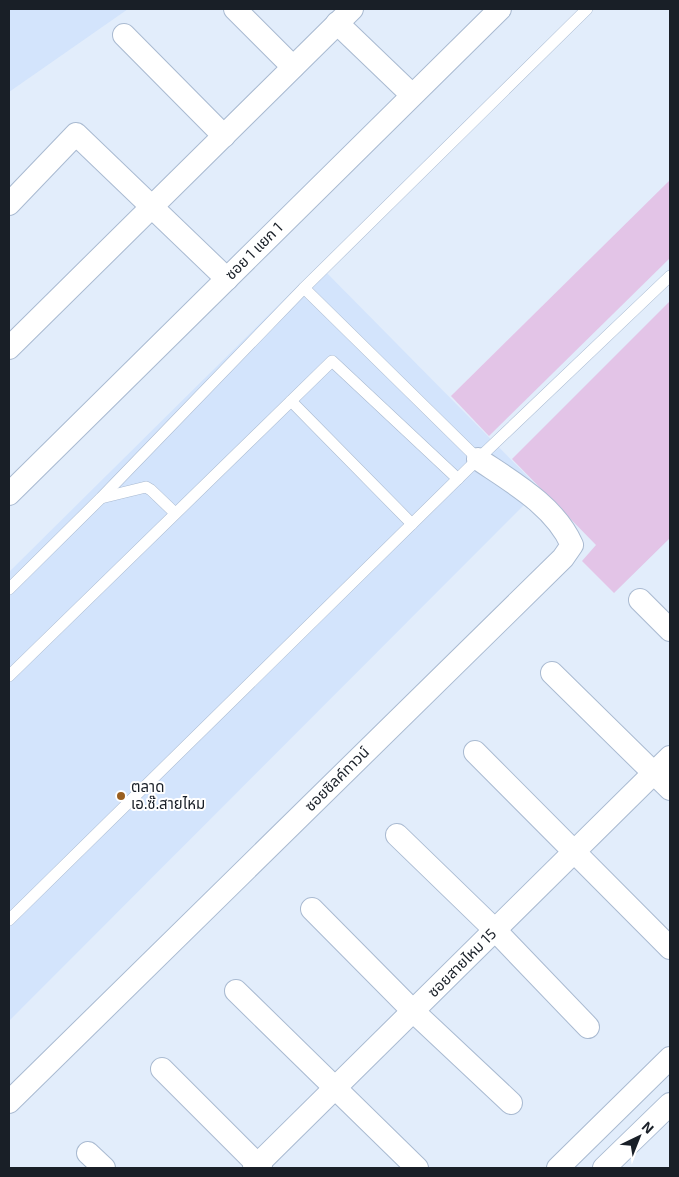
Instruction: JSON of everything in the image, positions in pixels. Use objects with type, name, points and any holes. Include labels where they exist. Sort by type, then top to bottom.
[{"type":"street","points":[[235,9],[294,67]]},
{"type":"street","name":"ซอย 1 แยก 1","points":[[9,494],[500,9]]},
{"type":"street","points":[[9,348],[344,16],[412,94]]},
{"type":"street","points":[[124,34],[224,136]]},
{"type":"street","points":[[9,204],[76,134],[227,279]]},
{"type":"street","name":"ซอยซิลค์ทาวน์","points":[[9,1102],[562,558],[572,545],[566,530],[532,497],[478,459]]},
{"type":"street","points":[[640,600],[670,630]]},
{"type":"street","points":[[552,673],[670,789]]},
{"type":"street","points":[[475,752],[670,948]]},
{"type":"street","name":"ซอยสายไหม 15","points":[[258,1167],[335,1088],[670,757]]},
{"type":"street","points":[[397,836],[495,930],[588,1027]]},
{"type":"street","points":[[312,909],[413,1011],[511,1103]]},
{"type":"street","points":[[236,991],[417,1168]]},
{"type":"street","points":[[558,1168],[670,1058]]},
{"type":"street","points":[[162,1069],[258,1167]]},
{"type":"street","points":[[604,1168],[670,1104]]},
{"type":"street","points":[[88,1153],[104,1168]]},
{"type":"lane","points":[[9,590],[101,498],[304,288],[587,9]]},
{"type":"lane","points":[[9,920],[478,459],[670,276]]},
{"type":"lane","points":[[304,288],[478,459]]},
{"type":"lane","points":[[9,676],[332,361],[458,479]]},
{"type":"lane","points":[[291,400],[412,524]]},
{"type":"lane","points":[[101,498],[146,487],[175,514]]},
{"type":"shaded area","points":[[9,9],[128,9],[9,92]]},
{"type":"shaded area","points":[[670,180],[670,258],[489,436],[451,396]]},
{"type":"shaded area","name":"ตลาด เอ.ซ๊.สายไหม","points":[[319,265],[540,489],[9,1021],[9,572]]},
{"type":"shaded area","points":[[670,301],[670,538],[614,593],[582,561],[596,545],[512,459]]},
{"type":"place","name":"ตลาด เอ.ซ๊.สายไหม","points":[[121,796]]}]
